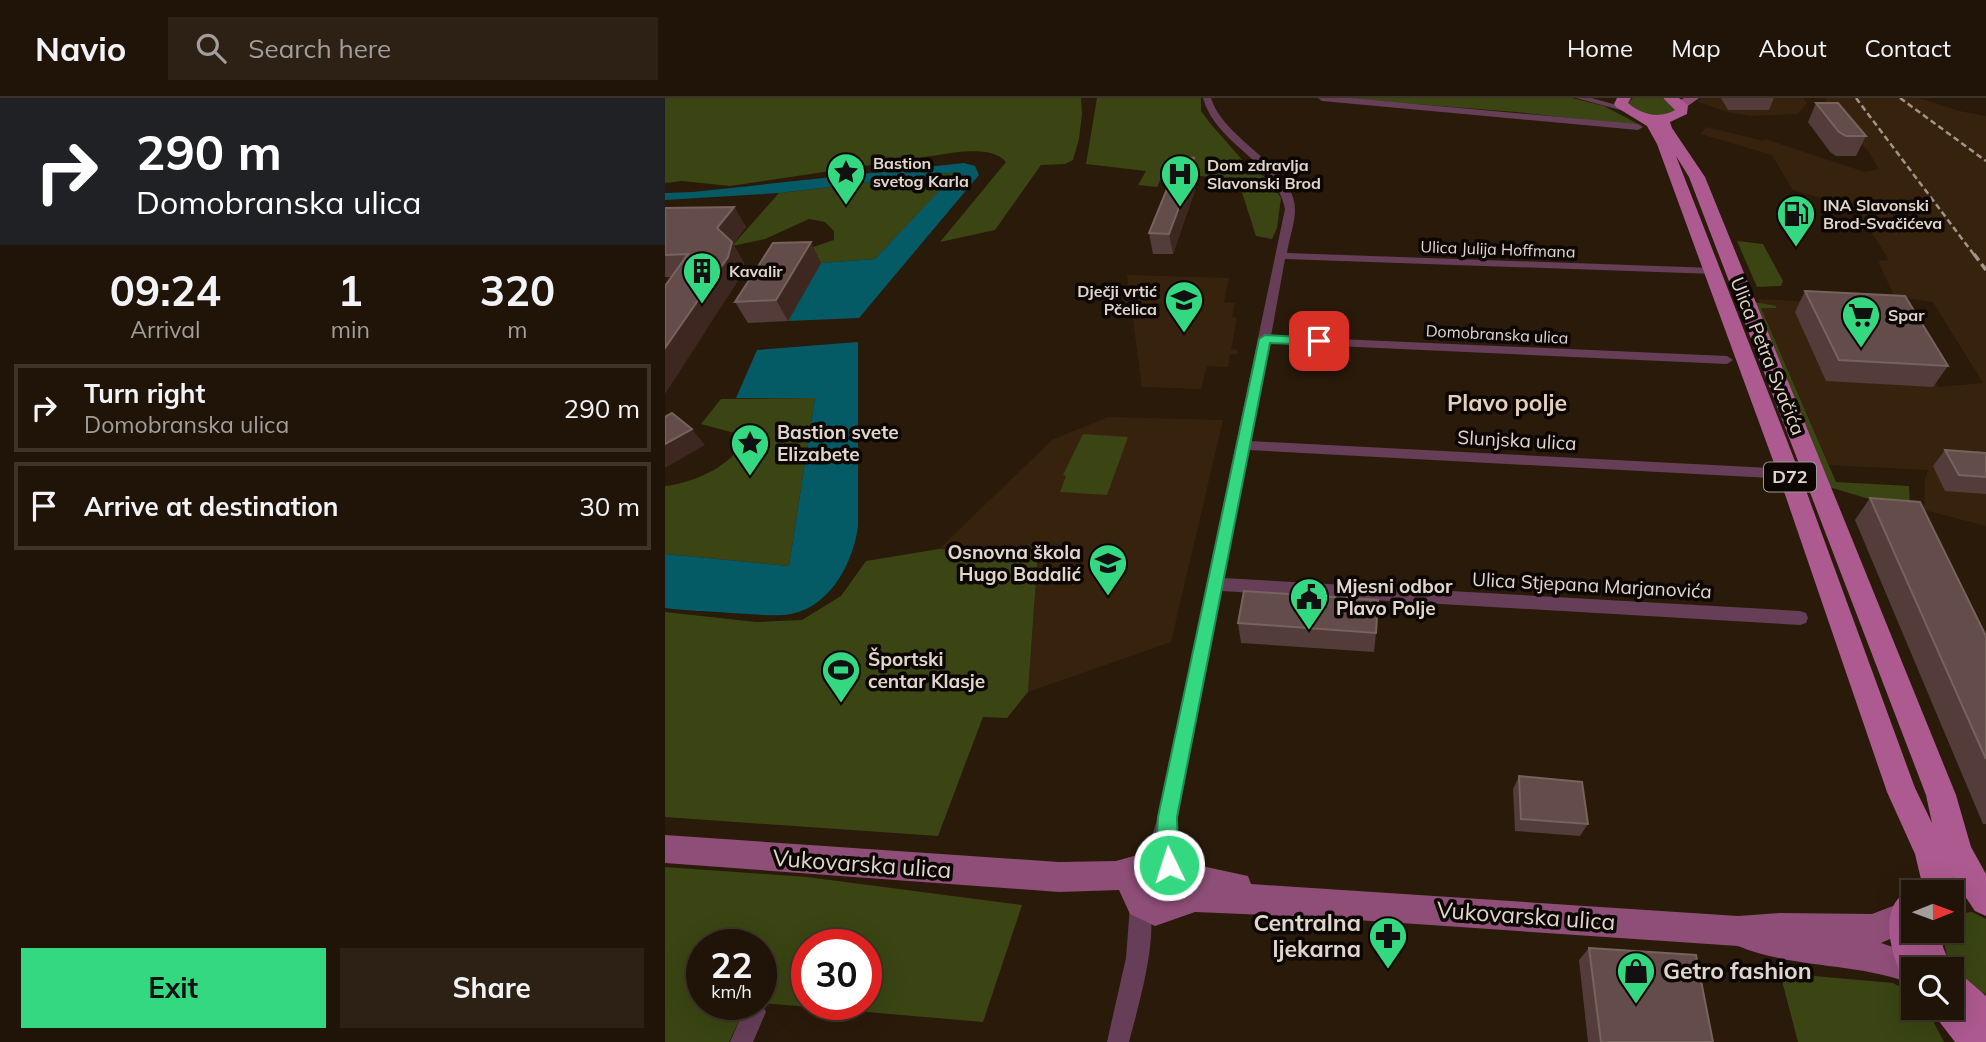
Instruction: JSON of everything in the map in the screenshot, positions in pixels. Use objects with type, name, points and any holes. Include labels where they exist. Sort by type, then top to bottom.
[{"type":"main road","points":[[1624,101],[1641,122],[1680,114],[1681,100]]},
{"type":"main road","name":"Ulica Petra Svačića","points":[[1666,118],[1663,122],[1665,128],[1697,177],[1941,795]]},
{"type":"main road","name":"Ulica Petra Svačića","points":[[1641,122],[1653,124],[1664,144],[1714,271],[1902,792]]},
{"type":"main road","name":"D72","points":[[1902,792],[1930,852],[1936,880]]},
{"type":"main road","name":"D72","points":[[1902,792],[1906,822],[1925,874],[1924,880]]},
{"type":"main road","name":"D72","points":[[1941,795],[1986,880]]},
{"type":"main road","name":"D72","points":[[1941,795],[1951,836],[1971,879],[1986,902]]},
{"type":"main road","name":"Vukovarska ulica","points":[[665,849],[1059,877],[1117,876],[1158,868],[1194,879],[1313,902]]},
{"type":"main road","points":[[1158,868],[1181,883],[1180,890],[1153,905],[1134,886],[1158,868]]},
{"type":"main road","name":"Vukovarska ulica","points":[[1059,877],[1104,887],[1153,905],[1195,897],[1313,902],[1738,931],[1772,926],[1873,931],[1901,921]]},
{"type":"main road","name":"D72","points":[[1964,895],[1986,902]]},
{"type":"main road","name":"Vukovarska ulica","points":[[1738,931],[1770,943],[1883,957],[1901,964]]},
{"type":"main road","name":"D72","points":[[1964,1008],[1977,1042]]},
{"type":"street","points":[[1158,868],[1159,844],[1168,817],[1282,256],[1289,199],[1281,183],[1213,117],[1207,98]]},
{"type":"street","points":[[1322,98],[1426,102],[1641,122]]},
{"type":"street","points":[[1583,99],[1624,101]]},
{"type":"street","name":"Ulica Julija Hoffmana","points":[[1282,256],[1714,271]]},
{"type":"street","name":"Domobranska ulica","points":[[1265,339],[1727,360]]},
{"type":"street","name":"Slunjska ulica","points":[[1243,445],[1789,474]]},
{"type":"street","name":"Ulica Stjepana Marjanovića","points":[[1215,584],[1800,618]]},
{"type":"street","points":[[1118,1042],[1136,962],[1153,921],[1153,905]]},
{"type":"street","points":[[741,1042],[751,1020]]},
{"type":"shaded area","points":[[1703,98],[1803,98],[1807,103],[1798,114],[1751,116],[1727,112],[1696,101]]},
{"type":"shaded area","points":[[1825,98],[1919,98],[1959,111],[1986,116],[1986,526],[1924,510],[1928,470],[1829,465],[1761,308],[1758,299],[1897,306],[1938,387],[1983,383],[1933,302],[1894,296],[1878,261],[1889,260],[1856,208],[1793,190],[1772,155],[1701,134],[1706,127],[1764,141],[1765,139],[1865,172],[1879,169],[1869,152],[1831,110]]},
{"type":"shaded area","name":"Dječji vrtić Pčelica","points":[[1127,275],[1229,278],[1224,302],[1235,303],[1232,317],[1237,318],[1231,349],[1238,350],[1237,354],[1230,354],[1228,367],[1207,366],[1201,389],[1142,387]]},
{"type":"shaded area","name":"Osnovna škola Hugo Badalić","points":[[1108,417],[1223,420],[1171,642],[1028,692],[1038,553],[939,549],[1052,440]]},
{"type":"green space","points":[[665,98],[1081,98],[1082,114],[1073,160],[1065,164],[1041,165],[995,230],[940,242],[1006,162],[1001,158],[970,151],[730,186],[682,181],[665,183]]},
{"type":"green space","points":[[1097,98],[1201,98],[1201,111],[1210,123],[1244,162],[1269,180],[1281,198],[1277,228],[1272,239],[1256,236],[1238,180],[1164,172],[1157,187],[1138,185],[1146,171],[1086,164]]},
{"type":"green space","points":[[1339,98],[1572,98],[1604,106],[1642,126],[1516,112]]},
{"type":"green space","points":[[1633,98],[1662,98],[1674,104],[1675,110],[1663,115],[1646,113],[1629,106],[1628,103]]},
{"type":"green space","name":"Bastion svetog Karla","points":[[958,172],[875,259],[821,263],[793,254],[834,240],[834,231],[825,222],[809,219],[765,239],[732,246],[779,193]]},
{"type":"green space","points":[[1737,241],[1763,244],[1783,281],[1781,286],[1757,287]]},
{"type":"green space","points":[[1754,302],[1776,306],[1761,308],[1836,482],[1909,486],[1910,507],[1899,508],[1826,486]]},
{"type":"green space","name":"Bastion svete Elizabete","points":[[815,398],[789,566],[665,554],[665,486],[713,471],[733,455],[740,445],[742,435],[701,424],[721,399]]},
{"type":"green space","points":[[1083,434],[1128,437],[1107,495],[1060,492],[1066,476],[1063,475]]},
{"type":"green space","name":"Športski centar Klasje","points":[[939,549],[1038,553],[1028,692],[1007,718],[983,717],[938,836],[665,817],[665,612],[756,622],[802,620],[841,596],[866,561]]},
{"type":"green space","points":[[665,867],[807,877],[1022,905],[983,1022],[882,1013],[882,929],[791,929],[791,1006],[777,1004],[777,929],[686,929],[686,1020],[740,1020],[729,1042],[665,1042]]},
{"type":"green space","points":[[1972,912],[1986,919],[1986,994],[1964,981],[1964,957],[1947,955],[1945,943],[1964,943],[1964,913]]},
{"type":"green space","points":[[1780,973],[1893,983],[1901,987],[1901,1020],[1933,1020],[1944,1042],[1798,1042]]},
{"type":"water","points":[[964,163],[975,166],[979,175],[859,318],[788,321],[821,263],[875,259],[957,172],[779,193],[665,200],[665,193]]},
{"type":"water","points":[[858,342],[858,526],[851,556],[836,584],[813,605],[800,612],[784,615],[665,608],[665,554],[789,566],[815,398],[736,398],[757,350]]},
{"type":"building","points":[[1816,103],[1838,103],[1866,136],[1846,136],[1839,132]]},
{"type":"building","points":[[1180,157],[1194,158],[1189,170],[1193,170],[1169,234],[1149,233]]},
{"type":"building","points":[[734,207],[717,228],[732,242],[728,257],[665,348],[665,286],[688,254],[665,255],[665,208]]},
{"type":"building","points":[[811,242],[776,300],[735,302],[773,243]]},
{"type":"building","points":[[1805,291],[1905,296],[1948,366],[1839,360]]},
{"type":"building","points":[[672,413],[692,429],[665,444],[665,417]]},
{"type":"building","points":[[1945,450],[1986,453],[1986,477],[1959,475]]},
{"type":"building","points":[[1870,498],[1920,502],[1986,636],[1986,759]]},
{"type":"building","points":[[1244,591],[1378,600],[1376,633],[1238,623]]},
{"type":"building","points":[[1519,776],[1582,782],[1588,824],[1521,819]]},
{"type":"building","name":"Getro fashion","points":[[1589,948],[1696,955],[1713,1042],[1601,1042]]},
{"type":"railway","points":[[1856,98],[1975,256]]},
{"type":"railway","points":[[1900,98],[1986,161]]},
{"type":"railway","points":[[1974,254],[1986,270]]},
{"type":"place","name":"Bastion svetog Karla","points":[[846,206]]},
{"type":"place","name":"Dom zdravlja Slavonski Brod","points":[[1180,208]]},
{"type":"place","name":"INA Slavonski Brod-Svačićeva","points":[[1796,248]]},
{"type":"place","name":"Kavalir","points":[[702,305]]},
{"type":"place","name":"Dječji vrtić Pčelica","points":[[1184,334]]},
{"type":"place","name":"Spar","points":[[1861,349]]},
{"type":"place","name":"Bastion svete Elizabete","points":[[750,477]]},
{"type":"place","name":"Osnovna škola Hugo Badalić","points":[[1108,597]]},
{"type":"place","name":"Mjesni odbor Plavo Polje","points":[[1309,631]]},
{"type":"place","name":"Športski centar Klasje","points":[[841,704]]},
{"type":"place","name":"Centralna ljekarna","points":[[1388,970]]},
{"type":"place","name":"Getro fashion","points":[[1636,1005]]},
{"type":"district","name":"Plavo polje","points":[[1507,403]]},
{"type":"route","points":[[1169,865],[1166,852],[1168,817],[1265,339],[1319,341]]}]
